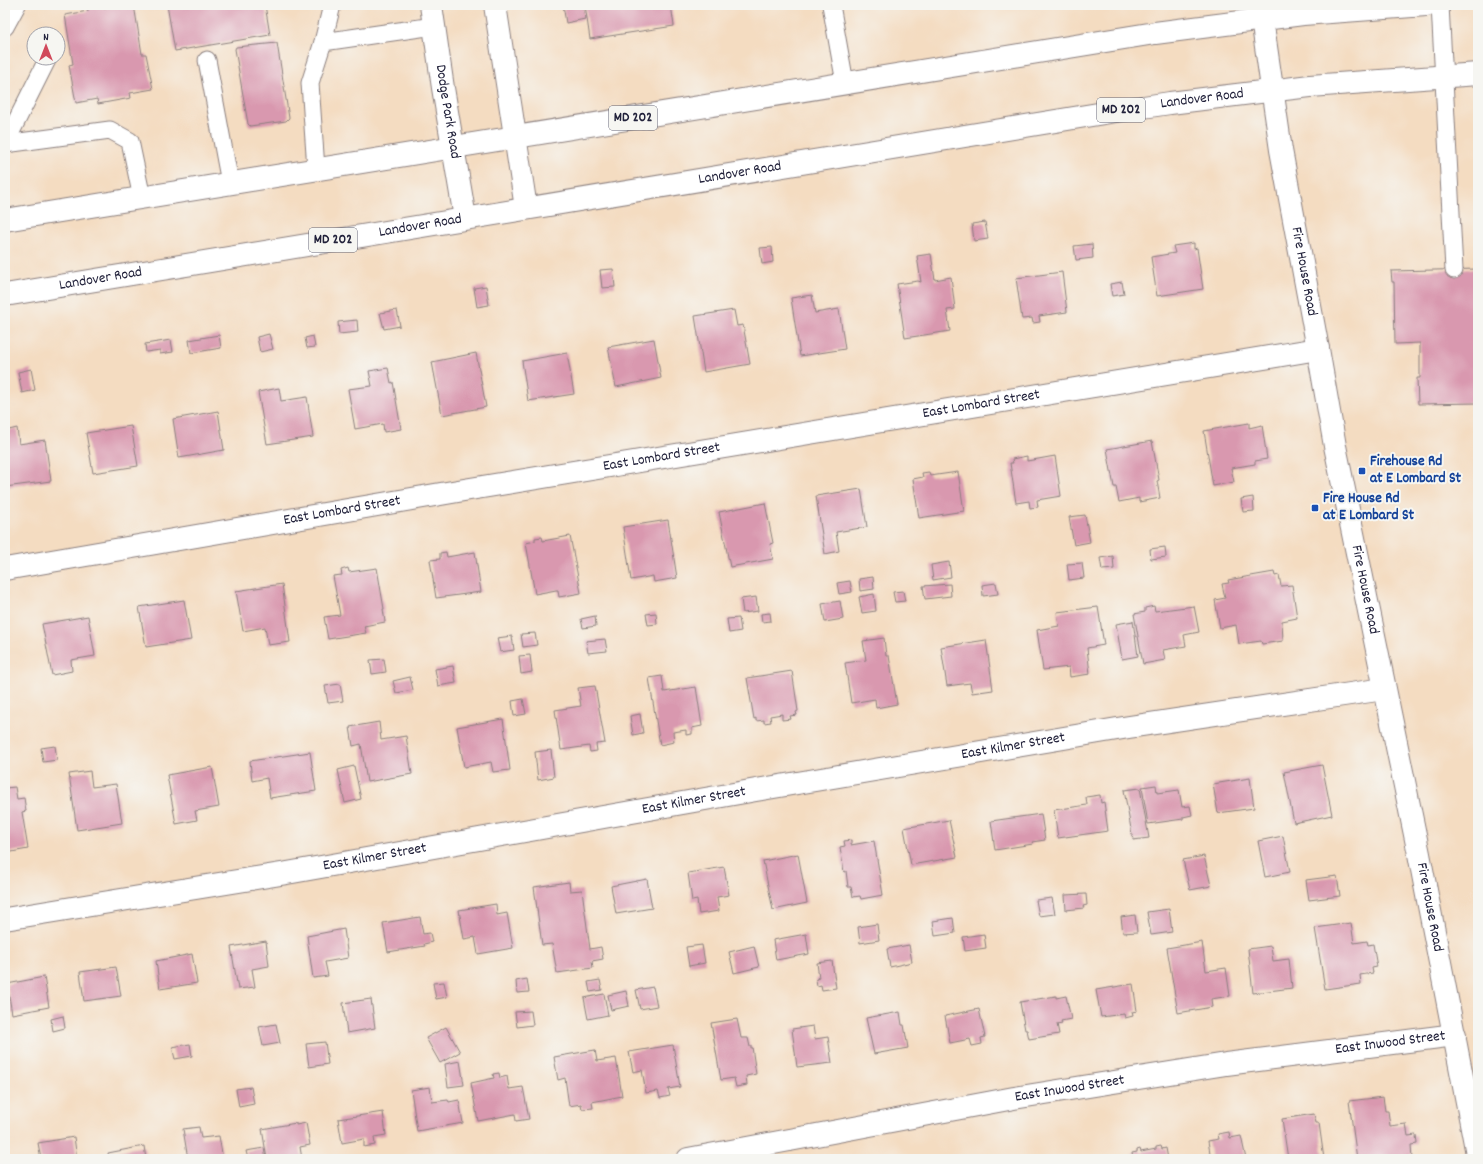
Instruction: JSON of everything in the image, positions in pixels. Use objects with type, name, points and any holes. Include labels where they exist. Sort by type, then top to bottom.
[{"type":"street","points":[[495,5],[526,208]]},
{"type":"street","name":"MD 202","points":[[5,220],[1127,37],[1261,12],[1320,12],[1426,5]]},
{"type":"street","name":"Fire House Road","points":[[1261,12],[1281,150],[1335,446],[1419,854],[1478,1159]]},
{"type":"street","name":"Dodge Park Road","points":[[432,16],[465,218]]},
{"type":"street","name":"Landover Road","points":[[5,295],[1096,114],[1272,90],[1478,74]]},
{"type":"street","name":"East Lombard Street","points":[[5,569],[458,491],[1318,349]]},
{"type":"street","name":"East Kilmer Street","points":[[5,920],[287,873],[756,790],[1121,728],[1384,689]]},
{"type":"street","name":"East Inwood Street","points":[[688,1159],[1014,1098],[1210,1066],[1455,1035]]},
{"type":"lane","points":[[5,27],[18,5]]},
{"type":"lane","points":[[316,169],[310,83],[323,42],[332,5]]},
{"type":"lane","points":[[831,5],[845,83]]},
{"type":"lane","points":[[1440,5],[1454,270]]},
{"type":"lane","points":[[323,42],[432,16]]},
{"type":"lane","points":[[207,60],[230,183]]},
{"type":"lane","points":[[5,144],[44,66]]},
{"type":"lane","points":[[5,144],[110,130],[130,141],[142,198]]},
{"type":"building","points":[[87,5],[104,5],[104,8],[119,5],[134,5],[142,54],[146,54],[153,89],[130,93],[131,98],[98,104],[97,99],[76,103],[69,65],[73,64],[65,15],[88,11]]},
{"type":"building","points":[[167,5],[265,5],[270,35],[175,51]]},
{"type":"building","points":[[563,5],[583,5],[585,19],[566,23]]},
{"type":"building","points":[[585,5],[671,5],[674,26],[590,39]]},
{"type":"building","points":[[277,43],[289,118],[286,121],[250,126],[248,124],[235,49],[236,47]]},
{"type":"building","points":[[985,222],[988,239],[974,241],[972,224]]},
{"type":"building","points":[[1194,243],[1194,249],[1197,248],[1203,289],[1157,296],[1151,257],[1175,253],[1173,246]]},
{"type":"building","points":[[1092,244],[1093,258],[1076,260],[1074,246]]},
{"type":"building","points":[[772,247],[773,262],[762,264],[760,248]]},
{"type":"building","points":[[931,254],[935,280],[951,277],[955,309],[947,310],[950,331],[905,338],[897,284],[918,281],[921,282],[917,256]]},
{"type":"building","points":[[613,269],[615,287],[602,288],[600,270]]},
{"type":"building","points":[[1478,269],[1478,403],[1418,404],[1417,378],[1420,378],[1420,343],[1395,344],[1394,282],[1392,282],[1391,271]]},
{"type":"building","points":[[1062,272],[1067,312],[1039,316],[1040,322],[1033,323],[1032,318],[1022,319],[1016,278]]},
{"type":"building","points":[[1122,282],[1124,294],[1112,296],[1110,284]]},
{"type":"building","points":[[486,286],[489,305],[477,307],[474,288]]},
{"type":"building","points":[[812,295],[815,313],[839,309],[845,349],[800,356],[791,298]]},
{"type":"building","points":[[397,310],[400,326],[384,329],[380,313]]},
{"type":"building","points":[[734,310],[737,326],[743,325],[750,364],[704,372],[695,316]]},
{"type":"building","points":[[357,320],[358,332],[339,334],[338,322]]},
{"type":"building","points":[[269,334],[273,349],[260,352],[257,337]]},
{"type":"building","points":[[219,335],[221,348],[191,353],[189,340]]},
{"type":"building","points":[[313,336],[315,347],[307,348],[305,338]]},
{"type":"building","points":[[654,339],[661,378],[616,387],[608,347]]},
{"type":"building","points":[[171,340],[173,352],[160,354],[160,350],[146,352],[145,344]]},
{"type":"building","points":[[476,353],[486,407],[442,415],[432,362]]},
{"type":"building","points":[[567,353],[574,394],[528,401],[522,361]]},
{"type":"building","points":[[388,368],[391,383],[393,382],[401,429],[384,432],[383,424],[355,429],[348,389],[372,386],[369,371]]},
{"type":"building","points":[[31,369],[35,390],[22,393],[18,372]]},
{"type":"building","points":[[279,388],[281,401],[307,397],[313,437],[267,444],[258,392]]},
{"type":"building","points":[[218,411],[224,450],[179,458],[173,419]]},
{"type":"building","points":[[1249,423],[1249,428],[1262,425],[1267,459],[1255,461],[1255,464],[1231,468],[1234,482],[1213,486],[1204,431]]},
{"type":"building","points":[[131,426],[138,466],[93,473],[86,433]]},
{"type":"building","points":[[17,428],[19,444],[45,440],[51,481],[5,487],[5,431]]},
{"type":"building","points":[[1152,441],[1159,480],[1157,481],[1160,498],[1139,502],[1139,498],[1119,502],[1116,487],[1114,487],[1107,449]]},
{"type":"building","points":[[1027,456],[1027,461],[1055,456],[1061,496],[1037,500],[1038,507],[1030,508],[1029,501],[1016,503],[1010,463],[1013,463],[1012,459]]},
{"type":"building","points":[[929,472],[930,476],[958,472],[964,511],[919,518],[913,479],[923,477],[922,473]]},
{"type":"building","points":[[861,489],[867,527],[836,532],[839,551],[825,554],[816,496]]},
{"type":"building","points":[[1253,497],[1254,511],[1243,512],[1241,499]]},
{"type":"building","points":[[765,503],[773,543],[770,544],[773,559],[730,567],[719,512]]},
{"type":"building","points":[[1085,515],[1090,542],[1074,545],[1069,517]]},
{"type":"building","points":[[668,520],[677,578],[654,582],[653,576],[631,580],[623,527]]},
{"type":"building","points":[[570,536],[581,593],[559,597],[558,590],[556,590],[535,594],[526,543],[535,541],[535,538],[542,537],[543,541]]},
{"type":"building","points":[[1165,547],[1166,557],[1151,559],[1150,549]]},
{"type":"building","points":[[446,552],[447,557],[475,552],[481,592],[436,598],[430,560],[440,559],[440,553]]},
{"type":"building","points":[[1113,556],[1114,569],[1102,570],[1100,558]]},
{"type":"building","points":[[949,562],[951,577],[933,580],[931,565]]},
{"type":"building","points":[[1082,563],[1084,578],[1069,580],[1067,564]]},
{"type":"building","points":[[348,568],[349,572],[377,568],[385,622],[364,626],[366,633],[328,639],[324,617],[340,615],[333,576],[342,575],[341,570]]},
{"type":"building","points":[[1274,572],[1275,576],[1279,575],[1281,586],[1292,585],[1297,618],[1282,621],[1283,641],[1262,644],[1261,641],[1239,644],[1236,625],[1220,628],[1215,600],[1225,598],[1222,584],[1229,583],[1228,580]]},
{"type":"building","points":[[873,577],[874,589],[860,591],[859,579]]},
{"type":"building","points":[[850,581],[852,592],[839,594],[837,583]]},
{"type":"building","points":[[996,583],[998,594],[983,596],[982,585]]},
{"type":"building","points":[[282,584],[290,642],[268,645],[265,627],[243,631],[236,591]]},
{"type":"building","points":[[950,584],[951,596],[925,599],[923,586]]},
{"type":"building","points":[[903,591],[905,601],[895,602],[893,592]]},
{"type":"building","points":[[874,594],[876,611],[862,613],[859,597]]},
{"type":"building","points":[[756,597],[758,611],[743,613],[741,599]]},
{"type":"building","points":[[184,600],[191,640],[146,647],[139,607]]},
{"type":"building","points":[[840,601],[843,619],[825,622],[822,604]]},
{"type":"building","points":[[1154,606],[1155,611],[1194,606],[1199,632],[1184,635],[1186,646],[1163,650],[1165,660],[1143,664],[1134,614],[1145,612],[1145,608]]},
{"type":"building","points":[[1098,607],[1104,645],[1087,648],[1090,674],[1070,677],[1069,667],[1043,670],[1037,630],[1059,626],[1057,612]]},
{"type":"building","points":[[656,613],[657,624],[648,625],[646,614]]},
{"type":"building","points":[[770,613],[771,621],[762,622],[761,614]]},
{"type":"building","points":[[88,616],[95,656],[71,660],[72,671],[52,675],[42,624]]},
{"type":"building","points":[[595,616],[596,626],[583,628],[581,619]]},
{"type":"building","points":[[739,618],[741,631],[729,633],[727,619]]},
{"type":"building","points":[[1133,621],[1138,656],[1122,659],[1116,624]]},
{"type":"building","points":[[535,633],[537,645],[523,647],[521,634]]},
{"type":"building","points":[[512,636],[514,650],[500,652],[497,638]]},
{"type":"building","points":[[884,638],[886,656],[889,656],[897,704],[876,708],[875,699],[851,703],[845,663],[866,660],[863,641]]},
{"type":"building","points":[[605,639],[607,651],[588,653],[586,641]]},
{"type":"building","points":[[986,640],[993,690],[972,693],[970,683],[947,686],[941,647]]},
{"type":"building","points":[[530,655],[532,672],[521,674],[519,656]]},
{"type":"building","points":[[384,659],[386,672],[372,674],[370,660]]},
{"type":"building","points":[[453,666],[456,683],[438,686],[435,669]]},
{"type":"building","points":[[792,671],[798,711],[796,712],[797,715],[790,716],[791,719],[782,720],[782,714],[770,716],[771,722],[764,723],[764,720],[756,721],[756,718],[754,719],[747,678]]},
{"type":"building","points":[[662,676],[664,692],[696,687],[702,726],[692,728],[692,734],[686,735],[686,730],[673,732],[674,742],[660,745],[649,678]]},
{"type":"building","points":[[410,677],[413,690],[396,693],[393,681]]},
{"type":"building","points":[[340,684],[343,701],[328,703],[325,686]]},
{"type":"building","points":[[595,686],[605,743],[596,744],[597,751],[590,752],[589,746],[561,750],[555,710],[581,706],[578,688]]},
{"type":"building","points":[[523,699],[526,714],[514,716],[512,701]]},
{"type":"building","points":[[640,714],[643,733],[633,735],[630,716]]},
{"type":"building","points":[[503,719],[510,770],[493,772],[491,762],[464,767],[457,727]]},
{"type":"building","points":[[379,722],[381,740],[406,736],[412,774],[367,782],[361,744],[353,746],[350,727]]},
{"type":"building","points":[[55,746],[57,760],[43,762],[41,748]]},
{"type":"building","points":[[551,750],[554,777],[538,780],[535,752]]},
{"type":"building","points":[[310,752],[316,791],[270,798],[267,778],[252,781],[250,761]]},
{"type":"building","points":[[1322,765],[1332,815],[1294,823],[1284,772]]},
{"type":"building","points":[[354,766],[361,799],[345,803],[338,770]]},
{"type":"building","points":[[212,767],[219,807],[195,811],[197,820],[176,824],[167,775]]},
{"type":"building","points":[[90,771],[92,787],[116,784],[122,823],[77,830],[69,774]]},
{"type":"building","points":[[1250,778],[1254,808],[1218,813],[1213,784]]},
{"type":"building","points":[[1156,785],[1157,793],[1179,790],[1182,807],[1190,806],[1192,815],[1183,817],[1183,819],[1148,824],[1142,787]]},
{"type":"building","points":[[15,787],[17,799],[24,798],[26,811],[22,812],[28,849],[6,853],[5,788]]},
{"type":"building","points":[[1140,788],[1149,838],[1133,840],[1124,790]]},
{"type":"building","points":[[1100,795],[1101,803],[1104,802],[1108,831],[1058,838],[1054,810],[1087,805],[1086,797]]},
{"type":"building","points":[[1041,814],[1045,840],[1032,842],[1033,844],[995,850],[991,821]]},
{"type":"building","points":[[949,820],[957,857],[911,865],[904,828]]},
{"type":"building","points":[[1283,836],[1290,872],[1265,877],[1258,841]]},
{"type":"building","points":[[851,840],[851,845],[874,841],[883,895],[861,899],[860,896],[853,897],[851,887],[848,887],[846,871],[844,872],[840,847],[845,846],[844,841]]},
{"type":"building","points":[[798,854],[807,903],[773,910],[763,861]]},
{"type":"building","points":[[1204,856],[1211,886],[1190,890],[1183,860]]},
{"type":"building","points":[[724,867],[729,895],[717,897],[719,911],[699,914],[697,900],[692,901],[688,873]]},
{"type":"building","points":[[1337,876],[1340,896],[1309,900],[1306,880]]},
{"type":"building","points":[[647,879],[652,908],[616,914],[611,886]]},
{"type":"building","points":[[569,882],[570,891],[582,890],[590,949],[601,947],[603,959],[592,961],[593,968],[557,973],[552,944],[542,945],[534,887]]},
{"type":"building","points":[[1086,894],[1087,905],[1083,906],[1084,908],[1066,910],[1065,895]]},
{"type":"building","points":[[1052,898],[1055,914],[1039,916],[1036,900]]},
{"type":"building","points":[[496,904],[497,915],[507,913],[513,948],[478,954],[475,937],[464,939],[459,910]]},
{"type":"building","points":[[1169,909],[1172,932],[1151,935],[1147,912]]},
{"type":"building","points":[[1135,915],[1137,932],[1123,933],[1121,917]]},
{"type":"building","points":[[420,917],[423,934],[430,933],[432,942],[424,944],[425,946],[388,952],[383,923]]},
{"type":"building","points":[[953,918],[955,933],[935,936],[933,921]]},
{"type":"building","points":[[1351,923],[1354,943],[1367,941],[1368,945],[1373,944],[1377,967],[1372,968],[1373,973],[1360,975],[1361,984],[1325,989],[1315,928]]},
{"type":"building","points":[[877,924],[879,940],[860,943],[858,927]]},
{"type":"building","points":[[344,929],[348,958],[325,962],[328,976],[313,978],[307,936]]},
{"type":"building","points":[[806,934],[809,954],[776,960],[773,940]]},
{"type":"building","points":[[984,934],[986,948],[965,951],[963,937]]},
{"type":"building","points":[[266,941],[269,966],[252,969],[255,987],[238,989],[231,947]]},
{"type":"building","points":[[1202,942],[1206,971],[1226,968],[1230,996],[1211,999],[1212,1007],[1178,1013],[1167,948]]},
{"type":"building","points":[[702,945],[705,963],[689,966],[686,947]]},
{"type":"building","points":[[909,945],[912,962],[890,967],[887,949]]},
{"type":"building","points":[[754,946],[759,967],[734,973],[729,952]]},
{"type":"building","points":[[1271,946],[1273,961],[1289,959],[1292,988],[1253,993],[1248,949]]},
{"type":"building","points":[[192,954],[197,983],[160,989],[156,961]]},
{"type":"building","points":[[832,961],[836,988],[822,990],[821,985],[817,986],[816,979],[819,978],[817,963]]},
{"type":"building","points":[[116,967],[121,996],[84,1001],[80,972]]},
{"type":"building","points":[[44,977],[49,1007],[12,1014],[7,984]]},
{"type":"building","points":[[527,979],[529,992],[517,993],[516,981]]},
{"type":"building","points":[[600,980],[602,990],[590,992],[588,982]]},
{"type":"building","points":[[444,982],[447,997],[436,999],[433,983]]},
{"type":"building","points":[[1133,984],[1137,1011],[1132,1012],[1133,1016],[1125,1018],[1124,1014],[1101,1017],[1096,990]]},
{"type":"building","points":[[653,987],[657,1006],[640,1009],[636,990]]},
{"type":"building","points":[[626,991],[629,1006],[611,1010],[608,995]]},
{"type":"building","points":[[604,994],[608,1015],[588,1019],[584,998]]},
{"type":"building","points":[[1056,996],[1056,998],[1066,996],[1071,1019],[1061,1021],[1062,1023],[1057,1024],[1059,1034],[1029,1039],[1027,1030],[1025,1030],[1020,1002]]},
{"type":"building","points":[[371,999],[375,1028],[347,1033],[343,1003]]},
{"type":"building","points":[[979,1009],[985,1037],[981,1038],[982,1044],[972,1046],[970,1039],[950,1043],[945,1016]]},
{"type":"building","points":[[531,1011],[533,1025],[517,1027],[515,1012]]},
{"type":"building","points":[[900,1012],[908,1048],[874,1054],[866,1018]]},
{"type":"building","points":[[63,1016],[65,1028],[53,1031],[51,1019]]},
{"type":"building","points":[[737,1019],[741,1038],[748,1038],[750,1047],[752,1047],[756,1074],[746,1076],[747,1085],[736,1087],[734,1078],[721,1080],[711,1023]]},
{"type":"building","points":[[276,1024],[280,1043],[263,1046],[259,1027]]},
{"type":"building","points":[[813,1026],[815,1039],[828,1037],[832,1063],[797,1067],[792,1029]]},
{"type":"building","points":[[446,1027],[460,1052],[440,1063],[426,1038]]},
{"type":"building","points":[[325,1042],[328,1064],[309,1067],[306,1044]]},
{"type":"building","points":[[190,1044],[192,1056],[175,1059],[172,1047]]},
{"type":"building","points":[[673,1045],[680,1087],[668,1089],[670,1096],[660,1098],[658,1091],[646,1093],[642,1070],[633,1072],[629,1052]]},
{"type":"building","points":[[595,1050],[597,1061],[616,1058],[622,1096],[592,1102],[593,1108],[582,1109],[581,1104],[569,1106],[565,1078],[558,1080],[554,1057]]},
{"type":"building","points":[[460,1061],[464,1085],[448,1087],[445,1064]]},
{"type":"building","points":[[499,1073],[500,1078],[507,1076],[509,1089],[523,1087],[529,1119],[516,1121],[515,1114],[478,1121],[471,1083],[494,1078],[493,1074]]},
{"type":"building","points":[[251,1087],[254,1104],[239,1107],[236,1089]]},
{"type":"building","points":[[430,1087],[432,1102],[448,1100],[449,1102],[459,1100],[463,1123],[417,1131],[411,1090]]},
{"type":"building","points":[[1383,1097],[1385,1111],[1388,1111],[1390,1126],[1406,1124],[1408,1136],[1416,1135],[1417,1144],[1411,1145],[1412,1159],[1357,1159],[1349,1101]]},
{"type":"building","points":[[383,1112],[386,1135],[374,1137],[375,1145],[364,1147],[364,1139],[342,1143],[338,1119]]},
{"type":"building","points":[[1314,1114],[1316,1123],[1319,1123],[1324,1159],[1288,1159],[1282,1119]]},
{"type":"building","points":[[296,1123],[296,1125],[306,1123],[310,1145],[300,1147],[302,1159],[267,1159],[262,1129]]},
{"type":"building","points":[[199,1127],[201,1138],[219,1136],[223,1159],[188,1159],[183,1129]]},
{"type":"building","points":[[1229,1132],[1230,1138],[1241,1136],[1246,1159],[1211,1159],[1208,1141],[1219,1139],[1218,1134]]},
{"type":"building","points":[[74,1137],[77,1159],[41,1159],[38,1143]]},
{"type":"building","points":[[144,1146],[146,1159],[109,1159],[108,1153]]},
{"type":"building","points":[[1161,1146],[1162,1149],[1166,1148],[1168,1159],[1133,1159],[1132,1153],[1137,1152],[1137,1150],[1140,1149],[1141,1152],[1156,1149],[1156,1147]]},
{"type":"building","points":[[264,1148],[266,1159],[248,1159],[246,1151]]},
{"type":"place","name":"Firehouse Rd at E Lombard St","points":[[1362,471]]},
{"type":"place","name":"Fire House Rd at E Lombard St","points":[[1315,508]]}]
